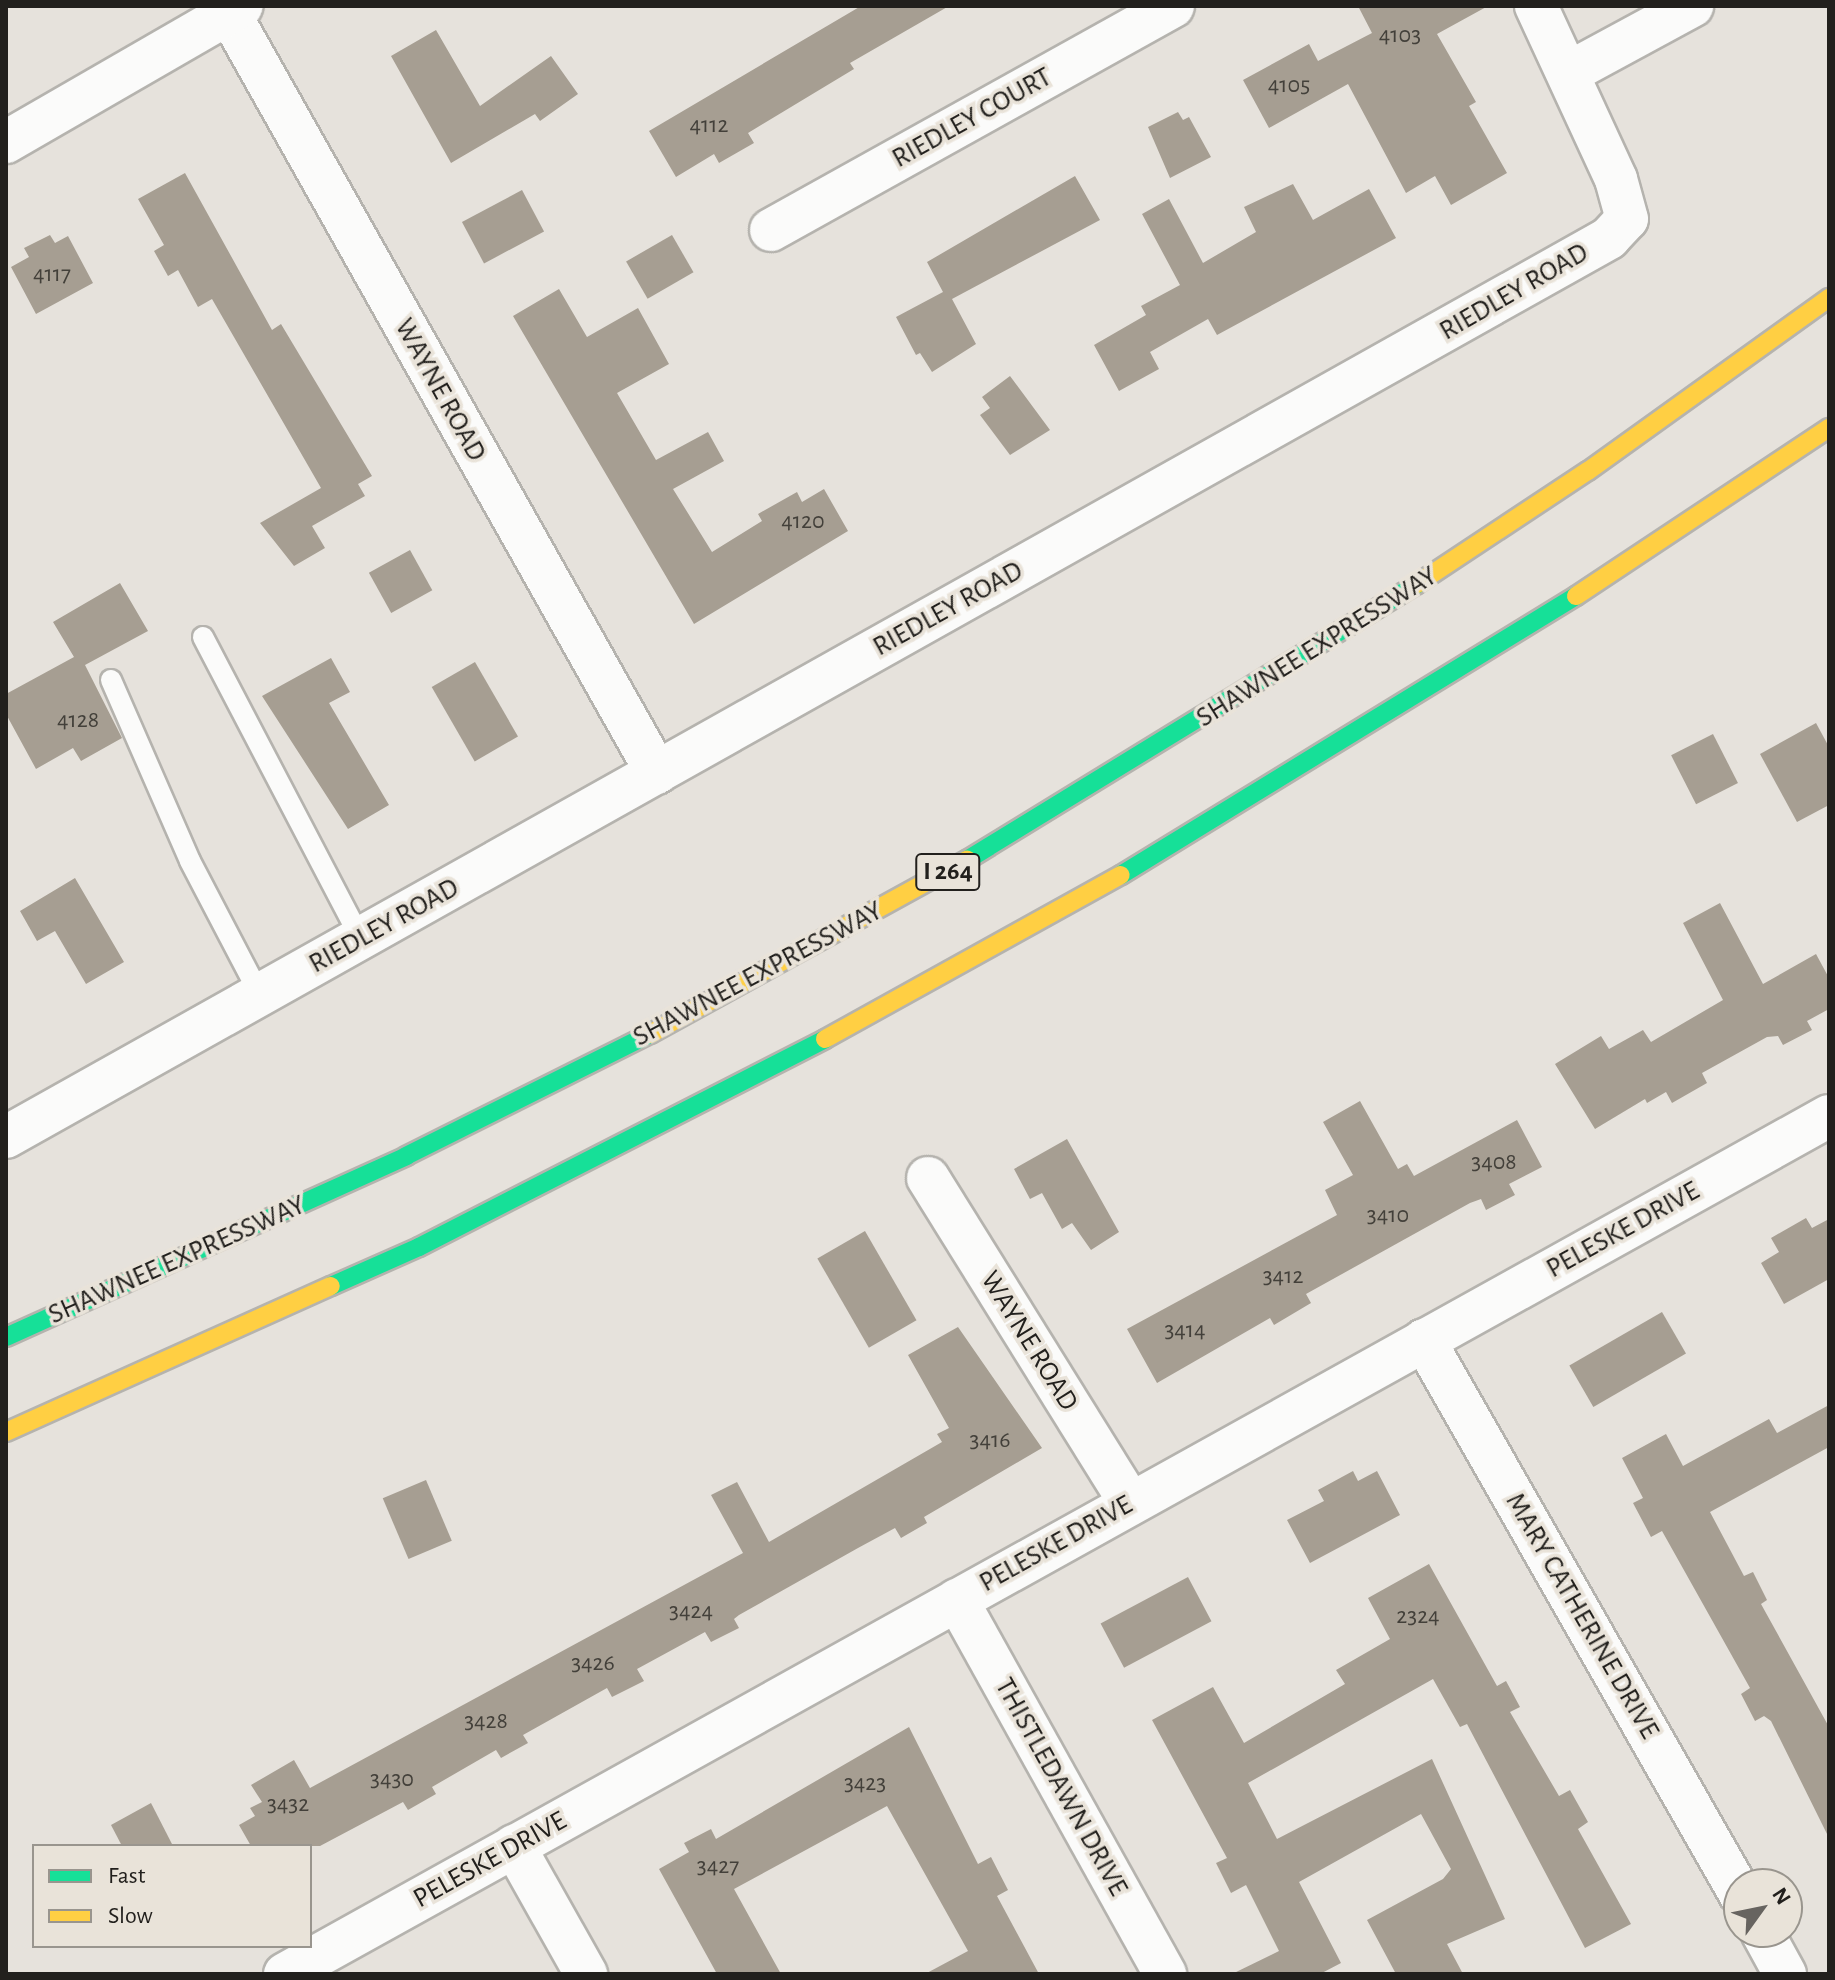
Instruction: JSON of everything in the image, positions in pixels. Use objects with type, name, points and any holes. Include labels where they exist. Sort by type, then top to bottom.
[{"type":"highway","name":"SHAWNEE EXPRESSWAY","points":[[6,1337],[406,1156],[687,1015],[929,883],[1133,764],[1386,605],[1588,471],[1829,298]]},
{"type":"highway","points":[[6,1432],[419,1247],[919,991],[1211,824],[1521,633],[1829,428]]},
{"type":"street","name":"RIEDLEY COURT","points":[[771,230],[1173,6]]},
{"type":"street","points":[[1536,6],[1570,72],[1692,6]]},
{"type":"street","points":[[6,142],[232,9]]},
{"type":"street","name":"WAYNE ROAD","points":[[232,9],[657,773]]},
{"type":"street","name":"RIEDLEY ROAD","points":[[6,1137],[1609,238],[1627,219],[1625,208],[1570,72]]},
{"type":"street","name":"PELESKE DRIVE","points":[[285,1974],[1829,1116]]},
{"type":"street","name":"WAYNE ROAD","points":[[928,1178],[1130,1503]]},
{"type":"street","name":"MARY CATHERINE DRIVE","points":[[1424,1340],[1725,1868]]},
{"type":"street","name":"THISTLEDAWN DRIVE","points":[[957,1600],[1165,1974]]},
{"type":"street","points":[[514,1846],[586,1974]]},
{"type":"street","points":[[1771,1948],[1785,1974]]},
{"type":"lane","points":[[203,637],[361,939]]},
{"type":"lane","points":[[111,680],[190,861],[260,995]]},
{"type":"building","points":[[861,6],[949,6],[850,63],[854,69],[748,133],[754,143],[719,163],[714,154],[676,177],[649,131]]},
{"type":"building","points":[[1358,6],[1488,6],[1437,34],[1476,102],[1469,106],[1507,173],[1451,205],[1435,176],[1406,193],[1348,84],[1269,128],[1243,80],[1309,44],[1318,61],[1372,33]]},
{"type":"building","points":[[436,30],[480,106],[551,56],[578,94],[540,121],[535,114],[451,163],[391,56]]},
{"type":"building","points":[[1178,112],[1183,120],[1189,117],[1211,157],[1170,178],[1148,127]]},
{"type":"building","points":[[185,173],[272,330],[281,324],[372,476],[358,484],[365,496],[312,526],[325,548],[294,566],[260,523],[321,488],[212,299],[198,307],[178,270],[168,276],[154,251],[164,245],[138,199]]},
{"type":"building","points":[[1075,176],[1100,220],[952,299],[976,344],[932,372],[920,353],[916,355],[896,317],[943,292],[927,262]]},
{"type":"building","points":[[1293,184],[1313,220],[1369,189],[1396,238],[1217,335],[1208,319],[1150,352],[1159,369],[1119,391],[1094,345],[1146,315],[1141,306],[1180,285],[1142,214],[1169,199],[1203,263],[1256,232],[1244,207]]},
{"type":"building","points":[[522,190],[544,231],[484,263],[462,222]]},
{"type":"building","points":[[50,235],[55,243],[68,236],[93,283],[36,314],[11,267],[29,257],[24,248]]},
{"type":"building","points":[[672,235],[694,272],[648,299],[626,262]]},
{"type":"building","points":[[559,289],[587,337],[638,308],[669,364],[617,393],[656,460],[708,432],[724,461],[673,489],[712,552],[762,521],[758,514],[797,492],[802,502],[824,489],[848,531],[694,624],[513,316]]},
{"type":"building","points":[[1010,376],[1050,430],[1010,455],[980,415],[990,408],[982,397]]},
{"type":"building","points":[[410,550],[432,590],[391,613],[369,573]]},
{"type":"building","points":[[120,583],[148,631],[85,665],[122,738],[81,761],[73,748],[36,769],[6,714],[6,694],[74,657],[53,622]]},
{"type":"building","points":[[331,658],[350,692],[329,703],[389,805],[348,829],[262,696]]},
{"type":"building","points":[[475,662],[518,736],[475,761],[432,687]]},
{"type":"building","points":[[1816,723],[1829,747],[1829,805],[1797,822],[1760,754]]},
{"type":"building","points":[[1713,734],[1738,783],[1696,804],[1671,755]]},
{"type":"building","points":[[75,878],[124,962],[86,984],[55,931],[37,941],[20,911]]},
{"type":"building","points":[[1720,903],[1763,984],[1816,954],[1829,978],[1829,1009],[1807,1021],[1812,1030],[1783,1045],[1778,1036],[1767,1037],[1702,1073],[1707,1083],[1672,1103],[1666,1092],[1647,1103],[1645,1099],[1595,1129],[1555,1064],[1601,1036],[1609,1049],[1643,1030],[1651,1042],[1723,1000],[1683,923]]},
{"type":"building","points":[[1360,1101],[1398,1169],[1407,1164],[1414,1176],[1517,1120],[1542,1167],[1509,1184],[1515,1195],[1486,1210],[1481,1199],[1470,1203],[1306,1294],[1311,1303],[1274,1325],[1270,1318],[1157,1383],[1127,1329],[1337,1215],[1325,1190],[1353,1175],[1323,1122]]},
{"type":"building","points":[[1067,1139],[1119,1232],[1091,1250],[1072,1223],[1062,1229],[1042,1193],[1030,1199],[1014,1169]]},
{"type":"building","points":[[1806,1218],[1812,1228],[1829,1219],[1829,1279],[1784,1304],[1761,1263],[1779,1252],[1771,1238]]},
{"type":"building","points":[[865,1231],[916,1320],[869,1348],[817,1258]]},
{"type":"building","points":[[1662,1312],[1686,1354],[1593,1407],[1569,1366]]},
{"type":"building","points":[[958,1327],[1042,1448],[924,1517],[927,1523],[901,1538],[895,1528],[739,1615],[734,1619],[739,1628],[711,1642],[705,1632],[637,1669],[644,1681],[612,1697],[607,1688],[523,1735],[528,1743],[501,1758],[496,1750],[432,1787],[436,1794],[408,1810],[403,1802],[320,1846],[250,1844],[239,1825],[255,1816],[250,1808],[262,1802],[251,1785],[294,1760],[310,1788],[743,1553],[711,1495],[737,1482],[769,1542],[942,1442],[937,1434],[949,1428],[908,1355]]},
{"type":"building","points":[[1829,1405],[1829,1447],[1710,1512],[1744,1576],[1753,1572],[1767,1600],[1761,1604],[1829,1727],[1829,1838],[1771,1721],[1764,1716],[1755,1721],[1741,1694],[1750,1688],[1662,1531],[1651,1537],[1633,1503],[1643,1498],[1622,1458],[1666,1434],[1683,1466],[1769,1419],[1777,1433]]},
{"type":"building","points":[[1353,1471],[1358,1481],[1377,1471],[1400,1515],[1310,1563],[1287,1520],[1324,1501],[1318,1490]]},
{"type":"building","points":[[426,1480],[452,1541],[409,1559],[383,1498]]},
{"type":"building","points":[[1429,1564],[1497,1686],[1506,1681],[1520,1707],[1510,1712],[1559,1796],[1570,1790],[1588,1822],[1578,1829],[1631,1924],[1585,1948],[1467,1724],[1460,1727],[1433,1679],[1248,1783],[1277,1839],[1432,1759],[1505,1919],[1447,1944],[1463,1974],[1396,1974],[1367,1920],[1443,1879],[1451,1869],[1421,1814],[1299,1882],[1341,1963],[1320,1974],[1232,1974],[1279,1951],[1246,1885],[1231,1893],[1216,1863],[1227,1858],[1152,1720],[1213,1687],[1244,1743],[1345,1684],[1336,1670],[1390,1639],[1368,1598]]},
{"type":"building","points":[[1188,1577],[1211,1621],[1124,1668],[1101,1623]]},
{"type":"building","points":[[909,1727],[978,1864],[991,1857],[1008,1890],[997,1896],[1039,1974],[925,1974],[968,1951],[887,1806],[734,1889],[781,1974],[717,1974],[659,1869],[689,1852],[684,1843],[711,1829],[716,1839]]},
{"type":"building","points":[[151,1803],[172,1844],[121,1844],[111,1825]]},
{"type":"traffic: fast","points":[[967,860],[1417,584]]},
{"type":"traffic: fast","points":[[1121,875],[1576,596]]},
{"type":"traffic: fast","points":[[6,1337],[406,1156],[650,1034]]},
{"type":"traffic: fast","points":[[331,1286],[419,1247],[825,1039]]},
{"type":"traffic: slow","points":[[1417,584],[1588,471],[1829,298]]},
{"type":"traffic: slow","points":[[1576,596],[1829,428]]},
{"type":"traffic: slow","points":[[650,1034],[967,860]]},
{"type":"traffic: slow","points":[[825,1039],[1121,875]]},
{"type":"traffic: slow","points":[[6,1432],[331,1286]]}]
